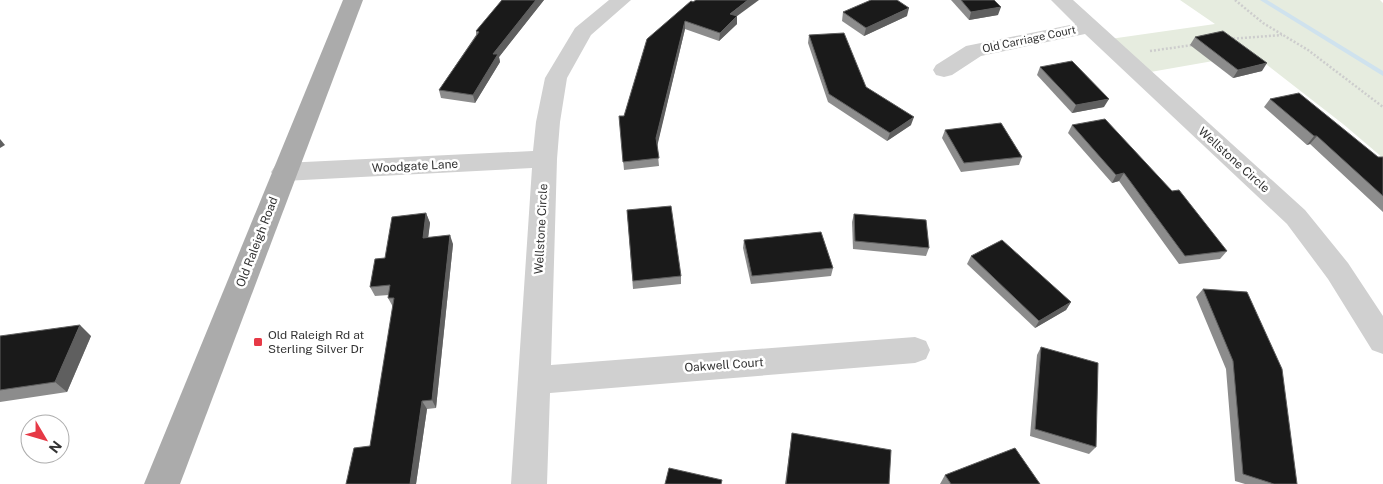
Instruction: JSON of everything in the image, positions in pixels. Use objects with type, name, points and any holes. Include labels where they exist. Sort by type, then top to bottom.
[{"type":"main road","name":"Old Raleigh Road","points":[[162,484],[353,0]]},
{"type":"street","name":"Wellstone Circle","points":[[529,484],[545,159],[548,122],[556,78],[582,32],[621,0]]},
{"type":"street","name":"Wellstone Circle","points":[[1062,0],[1296,217],[1338,271],[1383,340]]},
{"type":"street","name":"Old Carriage Court","points":[[944,70],[974,51],[1089,27]]},
{"type":"street","name":"Woodgate Lane","points":[[284,172],[545,159]]},
{"type":"street","name":"Oakwell Court","points":[[534,380],[915,350]]},
{"type":"path","points":[[1235,0],[1263,23],[1308,50],[1383,107]]},
{"type":"path","points":[[1223,40],[1283,35]]},
{"type":"path","points":[[1120,55],[1195,44]]},
{"type":"shaded area","points":[[1180,0],[1380,0],[1383,3],[1383,158],[1343,124],[1253,54],[1139,74],[1103,40],[1215,24]]},
{"type":"building","points":[[502,0],[536,0],[493,54],[498,54],[473,95],[439,90],[479,32],[476,31]]},
{"type":"building","points":[[748,0],[730,14],[737,16],[720,33],[685,21],[656,138],[659,158],[623,162],[619,116],[624,116],[647,39],[691,1]]},
{"type":"building","points":[[871,0],[897,0],[909,8],[866,28],[843,12]]},
{"type":"building","points":[[961,0],[994,0],[1001,7],[971,12]]},
{"type":"building","points":[[1223,31],[1267,63],[1238,70],[1195,37]]},
{"type":"building","points":[[844,33],[866,87],[914,117],[890,133],[829,94],[809,35]]},
{"type":"building","points":[[1072,61],[1109,99],[1076,105],[1040,67]]},
{"type":"building","points":[[1299,93],[1378,157],[1383,157],[1383,196],[1317,136],[1314,136],[1270,99]]},
{"type":"building","points":[[1105,119],[1172,191],[1179,190],[1227,251],[1185,256],[1124,173],[1116,175],[1072,125]]},
{"type":"building","points":[[1001,123],[1022,157],[964,163],[945,130]]},
{"type":"building","points":[[671,206],[681,276],[633,281],[627,210]]},
{"type":"building","points":[[426,213],[423,238],[450,235],[432,400],[422,401],[410,484],[346,484],[354,448],[370,446],[394,298],[388,298],[390,285],[370,287],[375,259],[385,258],[392,217]]},
{"type":"building","points":[[854,214],[926,220],[929,248],[855,241]]},
{"type":"building","points":[[821,232],[833,268],[752,276],[744,240]]},
{"type":"building","points":[[1002,240],[1071,302],[1039,321],[971,256]]},
{"type":"building","points":[[1203,289],[1247,292],[1282,369],[1297,484],[1274,484],[1243,474],[1233,361]]},
{"type":"building","points":[[80,325],[55,382],[0,390],[0,336]]},
{"type":"building","points":[[1041,347],[1098,363],[1096,447],[1035,429]]},
{"type":"building","points":[[792,433],[891,450],[889,484],[786,484]]},
{"type":"building","points":[[1015,448],[1040,484],[951,484],[945,475]]},
{"type":"building","points":[[669,468],[722,480],[721,484],[665,484]]},
{"type":"waterway","points":[[1263,0],[1383,74]]},
{"type":"place","name":"Old Raleigh Rd at Sterling Silver Dr","points":[[258,342]]}]
